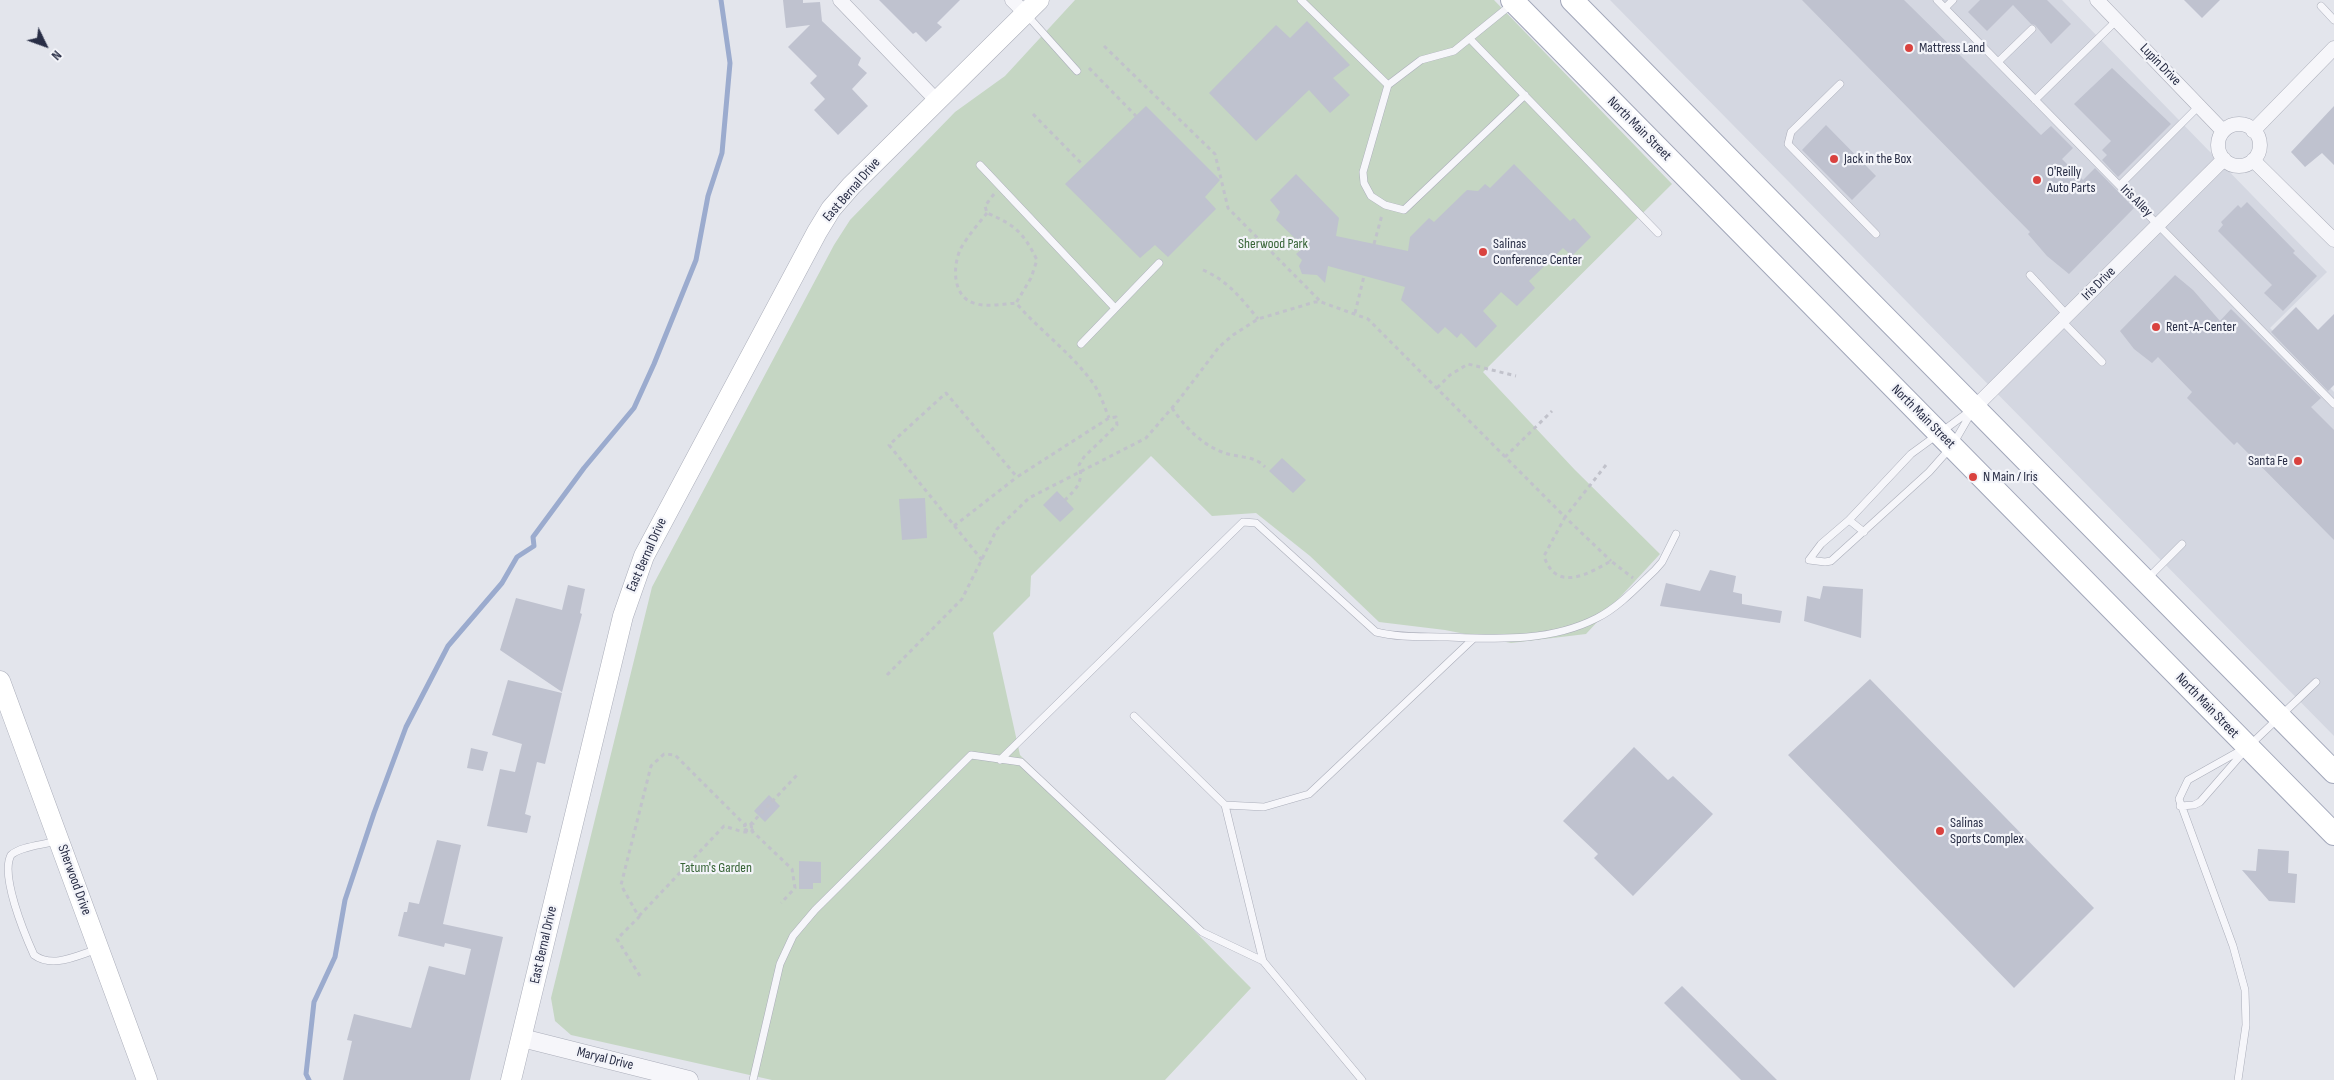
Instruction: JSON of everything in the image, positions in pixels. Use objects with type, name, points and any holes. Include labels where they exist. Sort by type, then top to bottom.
[{"type":"main road","name":"North Main Street","points":[[1513,1],[2334,834]]},
{"type":"main road","points":[[1576,1],[1974,408],[2334,772]]},
{"type":"main road","name":"East Bernal Drive","points":[[511,1080],[623,616],[644,556],[809,246],[831,209],[937,101],[1025,4]]},
{"type":"main road","name":"Sherwood Drive","points":[[0,681],[147,1080]]},
{"type":"street","points":[[840,0],[937,101]]},
{"type":"street","name":"Lupin Drive","points":[[2097,0],[2223,131]]},
{"type":"street","points":[[2253,131],[2334,48]]},
{"type":"street","points":[[2236,123],[2242,124],[2253,131],[2260,143],[2253,160],[2239,166],[2224,159],[2218,147],[2218,140],[2223,131],[2231,124],[2236,123]]},
{"type":"street","name":"Iris Drive","points":[[1974,408],[2224,159]]},
{"type":"street","points":[[2253,160],[2334,240]]},
{"type":"street","name":"Maryal Drive","points":[[522,1038],[688,1080]]},
{"type":"lane","points":[[1301,0],[1388,85]]},
{"type":"lane","name":"Iris Alley","points":[[1937,0],[2334,404]]},
{"type":"lane","points":[[1945,8],[1953,0]]},
{"type":"lane","points":[[1513,1],[1454,51],[1421,60],[1388,85],[1363,172],[1364,183],[1371,196],[1385,205],[1404,210],[1525,95]]},
{"type":"lane","points":[[1025,4],[1077,72]]},
{"type":"lane","points":[[2321,6],[2334,20]]},
{"type":"lane","points":[[2035,100],[2117,20]]},
{"type":"lane","points":[[1998,62],[2032,29]]},
{"type":"lane","points":[[1470,39],[1658,233]]},
{"type":"lane","points":[[1840,84],[1791,132],[1788,144],[1876,234]]},
{"type":"lane","points":[[2120,186],[2199,106]]},
{"type":"lane","points":[[980,166],[1114,307]]},
{"type":"lane","points":[[1081,344],[1114,307],[1159,263]]},
{"type":"lane","points":[[2030,275],[2102,362]]},
{"type":"lane","points":[[1974,408],[1945,439],[1911,454],[1848,520],[1821,544],[1809,560],[1831,561],[1864,532],[1929,472],[1945,439],[1974,408]]},
{"type":"lane","points":[[1848,520],[1864,532]]},
{"type":"lane","points":[[1000,760],[1240,524],[1247,521],[1256,523],[1376,632],[1398,636],[1473,639],[1507,640],[1543,635],[1599,618],[1640,584],[1662,562],[1676,534]]},
{"type":"lane","points":[[2146,580],[2182,544]]},
{"type":"lane","points":[[1226,805],[1264,806],[1309,794],[1473,639]]},
{"type":"lane","points":[[2180,806],[2194,805],[2200,802],[2248,747],[2316,682]]},
{"type":"lane","points":[[1134,716],[1226,805],[1263,961]]},
{"type":"lane","points":[[2238,1080],[2246,1026],[2245,990],[2233,946],[2179,799],[2188,780],[2248,747]]},
{"type":"lane","points":[[753,1080],[780,964],[786,948],[803,923],[971,755],[1021,762],[1202,932],[1263,961],[1362,1080]]},
{"type":"lane","points":[[59,841],[12,854],[5,863],[2,876],[6,890],[34,955],[42,961],[51,963],[99,949]]},
{"type":"path","points":[[1104,46],[1215,154],[1228,208],[1321,302],[1368,319],[1564,517],[1611,561],[1640,584]]},
{"type":"path","points":[[1085,64],[1136,116]]},
{"type":"path","points":[[1033,114],[1083,165]]},
{"type":"path","points":[[987,213],[985,206],[1000,186]]},
{"type":"path","points":[[1374,244],[1385,205]]},
{"type":"path","points":[[987,213],[1009,222],[1026,237],[1037,260],[1031,278],[1016,303]]},
{"type":"path","points":[[987,213],[961,249],[954,268],[957,286],[966,298],[976,304],[1016,303]]},
{"type":"path","points":[[1203,270],[1224,280],[1258,319]]},
{"type":"path","points":[[1355,313],[1364,276]]},
{"type":"path","points":[[887,674],[962,599],[997,529],[1014,512],[1038,492],[1146,438],[1172,408],[1219,347],[1258,319],[1321,302]]},
{"type":"path","points":[[1016,303],[1036,326],[1070,355],[1096,388],[1110,418]]},
{"type":"path","points":[[1437,388],[1450,375],[1468,364],[1516,376]]},
{"type":"path","points":[[982,560],[889,445],[946,393],[1017,477]]},
{"type":"path","points":[[1172,408],[1192,432],[1214,448],[1229,455],[1258,460],[1265,467]]},
{"type":"path","points":[[1504,456],[1552,411]]},
{"type":"path","points":[[954,526],[1017,477],[1110,418],[1118,419],[1117,425],[1084,457],[1079,465],[1081,471],[1079,485],[1065,500]]},
{"type":"path","points":[[1606,465],[1564,517],[1544,556],[1556,574],[1567,578],[1577,578],[1611,561]]},
{"type":"path","points":[[639,917],[621,885],[651,766],[659,757],[667,754],[675,755],[744,827],[751,831],[792,869],[796,888],[781,903]]},
{"type":"path","points":[[640,976],[617,939],[724,826],[744,827],[752,824],[797,775]]},
{"type":"path","points":[[751,831],[752,824]]},
{"type":"shaded area","points":[[1610,0],[2062,0],[2327,272],[2270,328],[2334,392],[2334,736]]},
{"type":"green space","name":"Sherwood Park","points":[[1075,0],[1494,0],[1672,184],[1483,372],[1575,470],[1660,554],[1586,634],[1511,643],[1445,630],[1379,622],[1310,556],[1256,513],[1212,516],[1151,456],[1031,576],[1030,596],[993,633],[1020,755],[1251,988],[1165,1080],[772,1080],[571,1035],[555,1021],[551,998],[652,587],[834,245],[850,220],[955,112],[1005,76]]},
{"type":"building","points":[[783,0],[803,0],[803,3],[820,2],[822,21],[861,58],[858,65],[867,73],[852,89],[868,106],[838,135],[814,110],[825,99],[810,83],[817,76],[788,47],[810,25],[786,28]]},
{"type":"building","points":[[879,0],[960,0],[937,23],[942,27],[926,42],[916,32],[913,34]]},
{"type":"building","points":[[1802,0],[1904,0],[2041,135],[2051,126],[2073,148],[2062,159],[2083,180],[2095,168],[2134,208],[2069,274],[2047,256],[2028,234],[2030,232]]},
{"type":"building","points":[[1980,0],[2047,0],[2071,24],[2051,44],[2035,25],[2031,24],[2013,5],[1987,31],[1968,12]]},
{"type":"building","points":[[2184,0],[2220,0],[2202,18]]},
{"type":"building","points":[[1307,21],[1350,65],[1333,78],[1350,95],[1330,113],[1309,90],[1256,141],[1209,93],[1276,25],[1290,38]]},
{"type":"building","points":[[2112,68],[2171,124],[2118,177],[2102,160],[2107,155],[2102,150],[2111,141],[2074,104]]},
{"type":"building","points":[[1146,106],[1220,180],[1205,197],[1216,209],[1168,257],[1155,245],[1140,258],[1065,184]]},
{"type":"building","points":[[2334,106],[2334,165],[2322,153],[2305,167],[2291,152]]},
{"type":"building","points":[[1826,125],[1876,176],[1852,200],[1802,150]]},
{"type":"building","name":"Salinas Conference Center","points":[[1514,164],[1570,221],[1574,218],[1591,237],[1572,256],[1563,248],[1529,281],[1535,288],[1517,306],[1501,292],[1483,311],[1497,326],[1476,348],[1461,333],[1457,338],[1445,327],[1438,334],[1401,300],[1405,287],[1328,266],[1325,283],[1317,275],[1302,274],[1299,266],[1302,260],[1296,254],[1304,247],[1276,220],[1280,212],[1270,200],[1296,174],[1339,218],[1336,236],[1408,251],[1410,237],[1429,218],[1434,222],[1467,190],[1478,191],[1485,184],[1490,188]]},
{"type":"building","points":[[2247,202],[2295,251],[2293,253],[2317,276],[2283,311],[2264,293],[2272,285],[2218,231],[2223,225],[2221,222],[2238,205],[2241,208]]},
{"type":"building","points":[[2175,275],[2193,290],[2220,321],[2231,309],[2321,398],[2311,407],[2334,430],[2334,540],[2237,442],[2234,445],[2187,398],[2192,392],[2158,357],[2152,363],[2134,349],[2120,331]]},
{"type":"building","points":[[2296,307],[2318,330],[2334,314],[2334,385],[2328,391],[2271,332]]},
{"type":"building","points":[[1282,458],[1306,480],[1293,493],[1269,471]]},
{"type":"building","points":[[1057,491],[1074,509],[1060,522],[1043,505]]},
{"type":"building","points":[[925,498],[927,538],[902,540],[899,499]]},
{"type":"building","points":[[1710,570],[1736,576],[1733,592],[1742,594],[1742,604],[1782,611],[1780,623],[1660,606],[1666,583],[1700,591]]},
{"type":"building","points":[[568,585],[585,589],[580,613],[582,614],[562,692],[500,650],[516,598],[562,610]]},
{"type":"building","points":[[1823,586],[1863,589],[1861,638],[1804,621],[1807,596],[1820,599]]},
{"type":"building","name":"Salinas Sports Complex","points":[[1870,679],[2094,908],[2014,988],[1788,755]]},
{"type":"building","points":[[508,680],[562,693],[545,764],[537,762],[525,814],[531,816],[527,833],[487,826],[500,769],[515,772],[522,744],[492,735]]},
{"type":"building","points":[[1634,747],[1668,780],[1673,776],[1713,814],[1633,896],[1594,858],[1598,854],[1563,821]]},
{"type":"building","points":[[471,748],[488,752],[483,771],[467,768]]},
{"type":"building","points":[[769,795],[780,806],[765,822],[754,811]]},
{"type":"building","points":[[437,840],[461,845],[443,924],[503,937],[470,1080],[343,1080],[352,1041],[347,1040],[354,1014],[411,1028],[429,966],[465,975],[471,949],[445,943],[444,947],[398,936],[404,912],[407,912],[409,902],[419,904]]},
{"type":"building","points":[[2258,849],[2289,851],[2288,873],[2297,874],[2295,903],[2269,901],[2242,870],[2256,871]]},
{"type":"building","points":[[799,861],[821,862],[821,883],[813,883],[813,889],[799,889]]},
{"type":"building","points":[[1682,986],[1777,1080],[1741,1080],[1664,1003]]},
{"type":"waterway","points":[[309,1080],[306,1074],[314,1002],[335,957],[345,900],[374,813],[406,727],[448,646],[502,583],[517,557],[534,546],[533,537],[584,468],[634,408],[696,260],[708,196],[722,153],[730,63],[721,0]]},
{"type":"place","name":"Mattress Land","points":[[1909,48]]},
{"type":"place","name":"Jack in the Box","points":[[1834,159]]},
{"type":"place","name":"O'Reilly Auto Parts","points":[[2037,180]]},
{"type":"place","name":"Salinas Conference Center","points":[[1483,252]]},
{"type":"place","name":"Rent-A-Center","points":[[2156,327]]},
{"type":"place","name":"Santa Fe","points":[[2298,461]]},
{"type":"place","name":"N Main / Iris","points":[[1973,477]]},
{"type":"place","name":"Salinas Sports Complex","points":[[1940,831]]},
{"type":"park label","name":"Tatum's Garden","points":[[716,868]]}]
